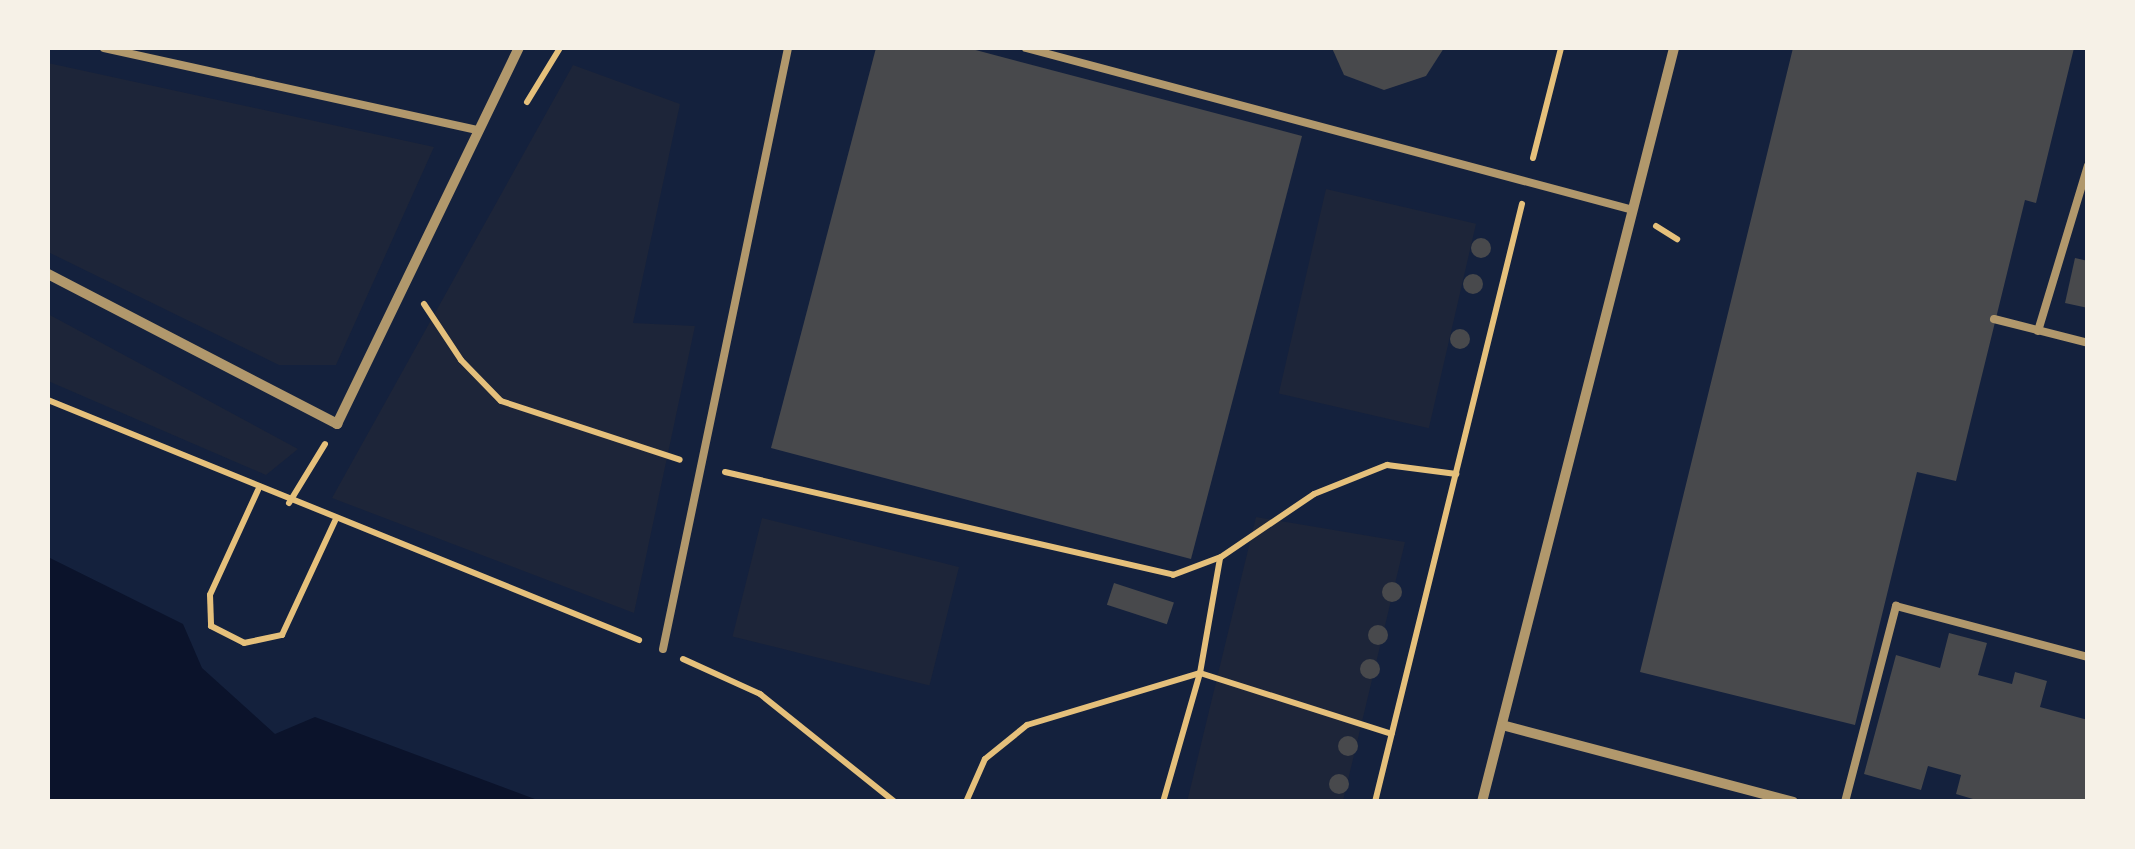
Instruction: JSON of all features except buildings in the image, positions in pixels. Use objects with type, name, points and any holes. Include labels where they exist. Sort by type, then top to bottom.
[{"type":"street","points":[[48,274],[337,424],[519,48]]},
{"type":"street","points":[[1482,802],[1629,210],[1674,48]]},
{"type":"street","points":[[1502,726],[1793,802]]},
{"type":"lane","points":[[104,48],[477,130]]},
{"type":"lane","points":[[663,649],[788,48]]},
{"type":"lane","points":[[1026,48],[1629,210]]},
{"type":"lane","points":[[2038,330],[2088,165]]},
{"type":"lane","points":[[1994,319],[2088,343]]},
{"type":"lane","points":[[1845,802],[1896,606],[2088,656]]},
{"type":"path","points":[[1375,802],[1561,48]]},
{"type":"path","points":[[420,299],[461,360],[501,401],[701,466],[1096,562],[1172,575],[1221,557],[1314,494],[1387,466],[1456,474]]},
{"type":"path","points":[[48,400],[289,503],[663,649],[760,694],[895,802]]},
{"type":"path","points":[[289,503],[337,424]]},
{"type":"path","points":[[258,490],[210,595],[212,626],[244,643],[282,635],[335,521]]},
{"type":"path","points":[[1163,802],[1200,673],[1221,557]]},
{"type":"path","points":[[966,802],[985,759],[1027,725],[1200,673],[1392,734]]},
{"type":"shaded area","points":[[48,63],[434,147],[336,365],[279,365],[48,252]]},
{"type":"shaded area","points":[[573,65],[680,104],[633,323],[695,326],[634,613],[332,498]]},
{"type":"shaded area","points":[[1326,189],[1476,224],[1429,428],[1279,394]]},
{"type":"shaded area","points":[[48,314],[298,449],[266,475],[48,381]]},
{"type":"shaded area","points":[[1256,517],[1405,542],[1343,801],[1187,802]]},
{"type":"shaded area","points":[[762,518],[959,567],[929,685],[732,636]]},
{"type":"shaded area","points":[[48,557],[183,624],[202,668],[275,734],[315,717],[540,801],[48,801]]}]
